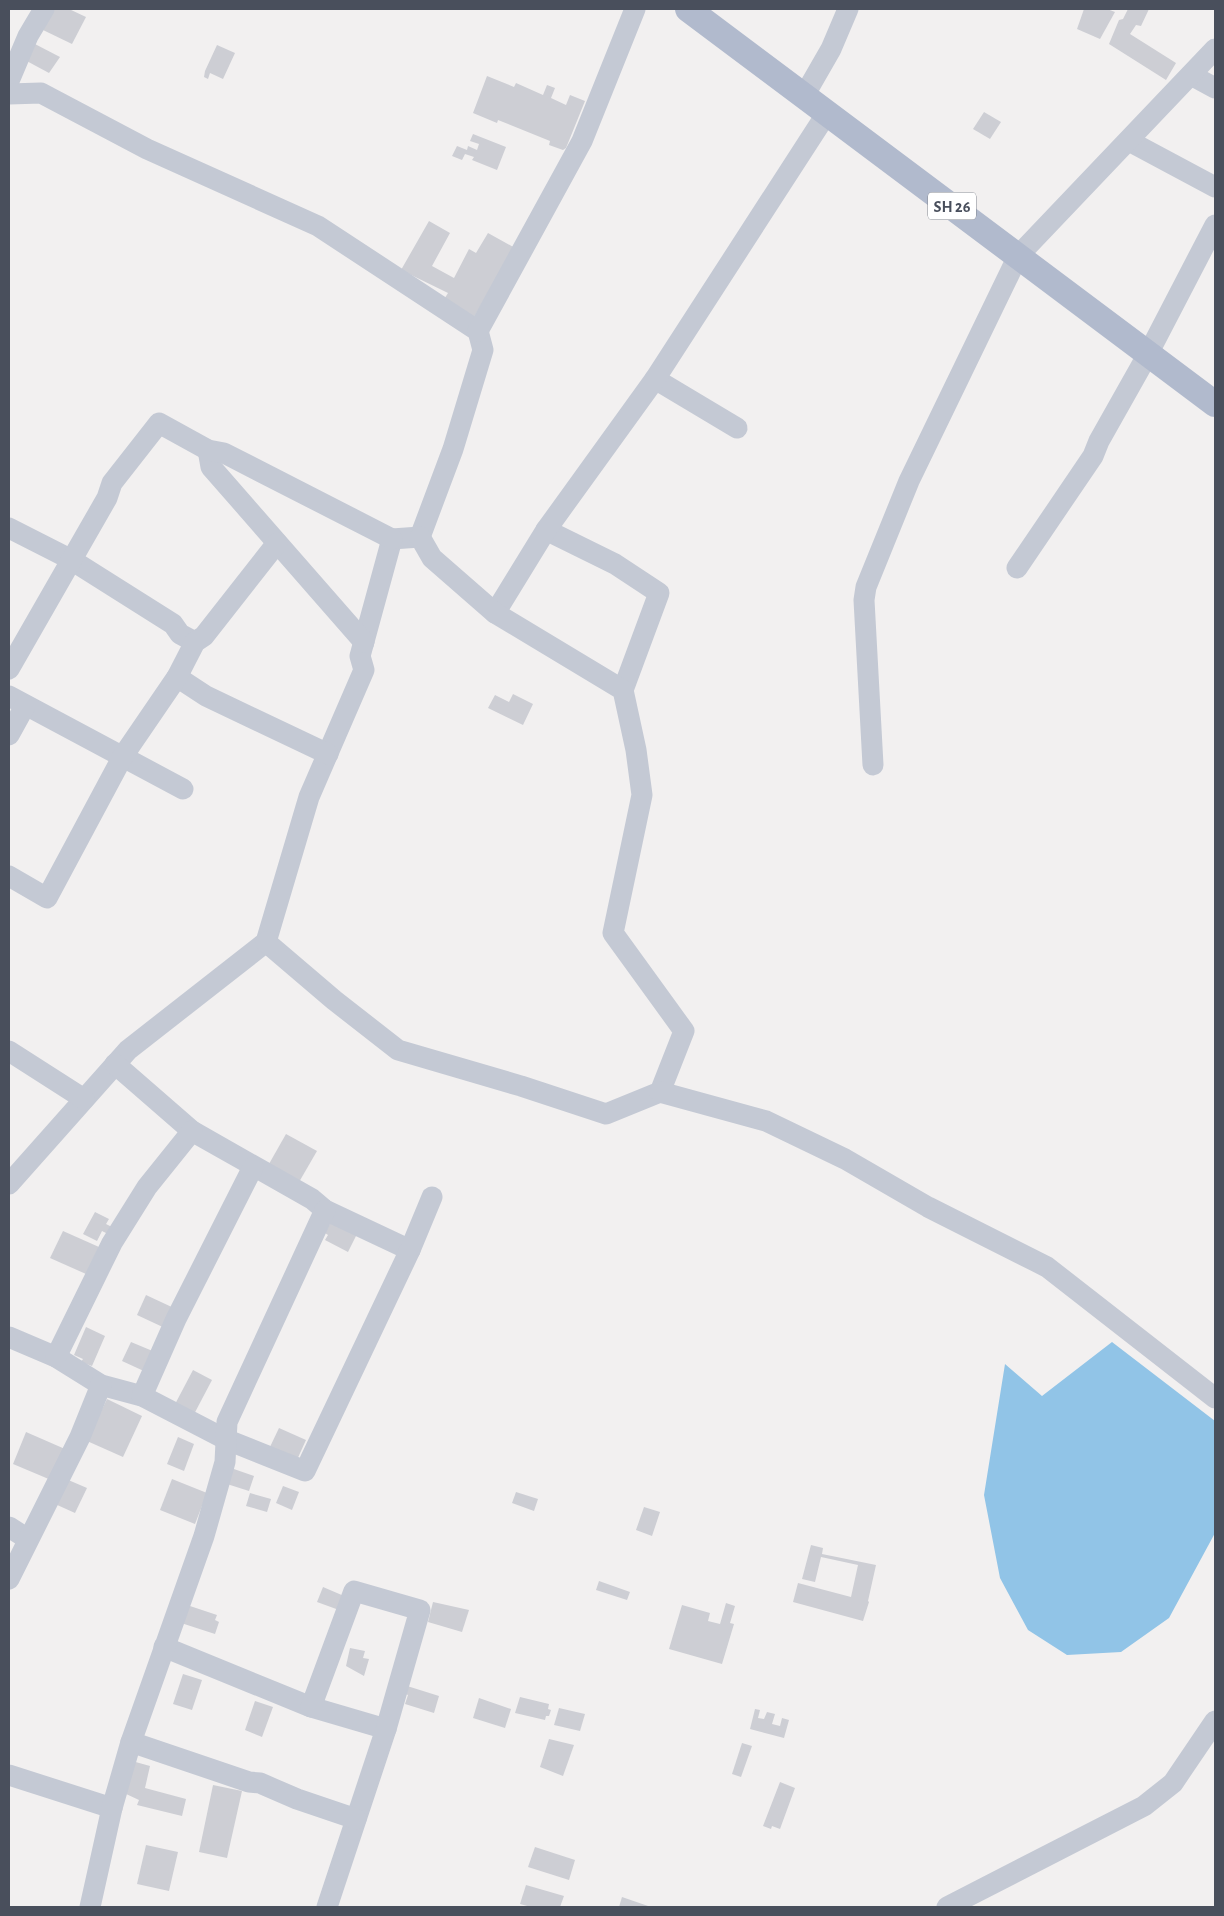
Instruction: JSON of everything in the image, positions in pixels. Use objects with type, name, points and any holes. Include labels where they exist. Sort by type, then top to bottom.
[{"type":"main road","name":"SH 26","points":[[688,9],[1215,404]]},
{"type":"street","points":[[9,81],[28,36],[44,9]]},
{"type":"street","points":[[478,331],[582,141],[635,9]]},
{"type":"street","points":[[804,96],[831,49],[848,9]]},
{"type":"street","points":[[873,765],[865,593],[909,481],[1018,256],[1215,49]]},
{"type":"street","points":[[1191,75],[1215,88]]},
{"type":"street","points":[[9,94],[41,93],[147,149],[318,226],[478,331],[483,350],[453,449],[420,537]]},
{"type":"street","points":[[495,613],[546,530],[655,379],[827,113]]},
{"type":"street","points":[[1129,140],[1215,187]]},
{"type":"street","points":[[1016,568],[1086,468],[1215,225]]},
{"type":"street","points":[[655,379],[737,428]]},
{"type":"street","points":[[9,669],[70,559],[107,498],[112,483],[160,423],[208,450],[224,452],[392,539],[420,537]]},
{"type":"street","points":[[208,450],[211,467],[364,642]]},
{"type":"street","points":[[9,528],[70,559],[173,624],[180,634],[195,642]]},
{"type":"street","points":[[546,530],[615,564],[659,593],[623,690],[636,750],[642,795],[613,933],[684,1032],[660,1092]]},
{"type":"street","points":[[420,537],[432,558],[495,613],[623,690]]},
{"type":"street","points":[[12,1174],[128,1050],[266,942],[309,797],[364,670],[360,656],[392,539]]},
{"type":"street","points":[[9,876],[47,898],[123,756],[177,677],[195,642],[204,636],[277,543]]},
{"type":"street","points":[[177,677],[206,696],[328,754]]},
{"type":"street","points":[[9,735],[17,701],[183,789]]},
{"type":"street","points":[[266,942],[334,1000],[398,1050],[521,1086],[606,1114],[660,1092],[766,1121],[845,1159],[928,1207],[1047,1267],[1215,1398]]},
{"type":"street","points":[[9,1052],[84,1099]]},
{"type":"street","points":[[115,1064],[192,1132],[312,1199],[325,1210],[410,1250]]},
{"type":"street","points":[[56,1357],[112,1243],[147,1187],[192,1132]]},
{"type":"street","points":[[142,1396],[176,1319],[253,1167]]},
{"type":"street","points":[[9,1337],[56,1357],[101,1385],[142,1396],[225,1439],[305,1471],[410,1250],[432,1197]]},
{"type":"street","points":[[90,1907],[112,1808],[131,1742],[206,1526],[225,1462],[227,1422],[325,1210]]},
{"type":"street","points":[[9,1580],[80,1437],[101,1385]]},
{"type":"street","points":[[9,1527],[28,1539]]},
{"type":"street","points":[[311,1707],[354,1591],[420,1610],[386,1729],[327,1907]]},
{"type":"street","points":[[164,1647],[311,1707],[386,1729]]},
{"type":"street","points":[[947,1907],[1144,1806],[1172,1783],[1215,1721]]},
{"type":"street","points":[[131,1742],[248,1782],[260,1783],[297,1799],[356,1819]]},
{"type":"street","points":[[9,1775],[112,1808]]},
{"type":"water","points":[[1112,1342],[1215,1421],[1215,1533],[1169,1618],[1121,1652],[1067,1655],[1028,1630],[1000,1578],[984,1495],[1005,1364],[1042,1396]]},
{"type":"building","points":[[53,9],[69,9],[86,17],[72,44],[43,30]]},
{"type":"building","points":[[1084,9],[1107,9],[1115,12],[1100,39],[1077,29]]},
{"type":"building","points":[[1128,9],[1149,9],[1141,26],[1136,25],[1130,34],[1176,63],[1166,80],[1109,44],[1119,20],[1123,19]]},
{"type":"building","points":[[33,43],[60,57],[49,73],[23,59]]},
{"type":"building","points":[[217,45],[235,53],[223,79],[210,73],[208,79],[204,77],[205,71]]},
{"type":"building","points":[[487,76],[514,87],[516,83],[543,95],[547,85],[555,88],[551,98],[566,105],[570,95],[585,101],[566,148],[563,150],[549,145],[550,141],[498,120],[497,123],[473,113]]},
{"type":"building","points":[[984,112],[1001,122],[990,139],[973,129]]},
{"type":"building","points":[[473,134],[506,147],[497,170],[472,160],[474,157],[465,154],[462,160],[452,156],[457,146],[467,150],[468,146],[477,150],[479,144],[470,141]]},
{"type":"building","points":[[429,221],[450,233],[432,266],[454,278],[469,249],[476,253],[488,233],[515,248],[474,317],[443,301],[448,293],[401,270]]},
{"type":"building","points":[[513,694],[533,704],[523,725],[488,708],[495,695],[509,702]]},
{"type":"building","points":[[286,1134],[317,1151],[295,1189],[265,1171]]},
{"type":"building","points":[[95,1212],[109,1219],[106,1224],[112,1227],[108,1234],[102,1231],[97,1241],[83,1234]]},
{"type":"building","points":[[331,1222],[358,1232],[348,1252],[325,1240],[328,1235],[325,1233]]},
{"type":"building","points":[[63,1231],[99,1247],[86,1274],[50,1258]]},
{"type":"building","points":[[146,1295],[176,1309],[167,1329],[137,1315]]},
{"type":"building","points":[[86,1327],[105,1336],[92,1366],[81,1362],[83,1359],[74,1355]]},
{"type":"building","points":[[131,1342],[155,1352],[146,1372],[122,1361]]},
{"type":"building","points":[[193,1370],[212,1380],[192,1418],[173,1408]]},
{"type":"building","points":[[107,1399],[142,1416],[123,1457],[87,1441]]},
{"type":"building","points":[[279,1428],[306,1440],[296,1462],[269,1449]]},
{"type":"building","points":[[26,1432],[65,1449],[51,1480],[13,1464]]},
{"type":"building","points":[[178,1437],[194,1444],[184,1471],[167,1464]]},
{"type":"building","points":[[231,1468],[254,1476],[249,1491],[227,1484]]},
{"type":"building","points":[[66,1479],[87,1488],[75,1513],[55,1504]]},
{"type":"building","points":[[172,1479],[207,1493],[195,1524],[160,1510]]},
{"type":"building","points":[[283,1486],[299,1492],[292,1510],[276,1503]]},
{"type":"building","points":[[516,1492],[538,1499],[534,1511],[512,1503]]},
{"type":"building","points":[[250,1493],[271,1499],[267,1512],[246,1506]]},
{"type":"building","points":[[644,1507],[660,1512],[652,1536],[636,1530]]},
{"type":"building","points":[[811,1545],[823,1548],[822,1554],[876,1565],[869,1602],[863,1621],[793,1602],[798,1583],[851,1597],[858,1565],[821,1557],[815,1582],[802,1579]]},
{"type":"building","points":[[599,1581],[630,1592],[627,1600],[596,1590]]},
{"type":"building","points":[[323,1587],[344,1596],[339,1610],[317,1602]]},
{"type":"building","points":[[433,1602],[469,1610],[462,1632],[428,1622]]},
{"type":"building","points":[[726,1603],[735,1606],[730,1623],[734,1624],[722,1664],[669,1649],[682,1605],[710,1613],[708,1621],[720,1624]]},
{"type":"building","points":[[184,1604],[217,1615],[215,1620],[219,1622],[215,1634],[178,1622]]},
{"type":"building","points":[[350,1648],[365,1651],[363,1658],[369,1659],[364,1676],[346,1666]]},
{"type":"building","points":[[183,1674],[202,1680],[192,1710],[173,1704]]},
{"type":"building","points":[[404,1685],[439,1696],[434,1713],[405,1704],[408,1695],[401,1692]]},
{"type":"building","points":[[520,1697],[549,1704],[548,1709],[551,1710],[549,1716],[546,1716],[545,1720],[515,1713]]},
{"type":"building","points":[[479,1698],[511,1709],[505,1728],[473,1718]]},
{"type":"building","points":[[255,1701],[273,1707],[262,1737],[245,1730]]},
{"type":"building","points":[[559,1708],[585,1714],[580,1731],[554,1725]]},
{"type":"building","points":[[755,1709],[760,1710],[758,1718],[764,1719],[767,1712],[775,1714],[772,1724],[780,1726],[782,1718],[789,1720],[784,1738],[750,1729]]},
{"type":"building","points":[[549,1739],[574,1745],[563,1776],[540,1767]]},
{"type":"building","points":[[742,1743],[752,1746],[741,1777],[732,1774]]},
{"type":"building","points":[[132,1761],[150,1766],[145,1788],[186,1799],[182,1816],[137,1805],[139,1800],[124,1793]]},
{"type":"building","points":[[780,1782],[795,1788],[780,1829],[772,1826],[771,1829],[763,1826]]},
{"type":"building","points":[[213,1785],[242,1791],[227,1858],[199,1852]]},
{"type":"building","points":[[146,1845],[178,1852],[169,1891],[137,1884]]},
{"type":"building","points":[[535,1847],[575,1860],[569,1880],[528,1867]]},
{"type":"building","points":[[526,1885],[564,1896],[560,1907],[531,1907],[520,1904]]},
{"type":"building","points":[[622,1897],[651,1907],[619,1907]]}]
